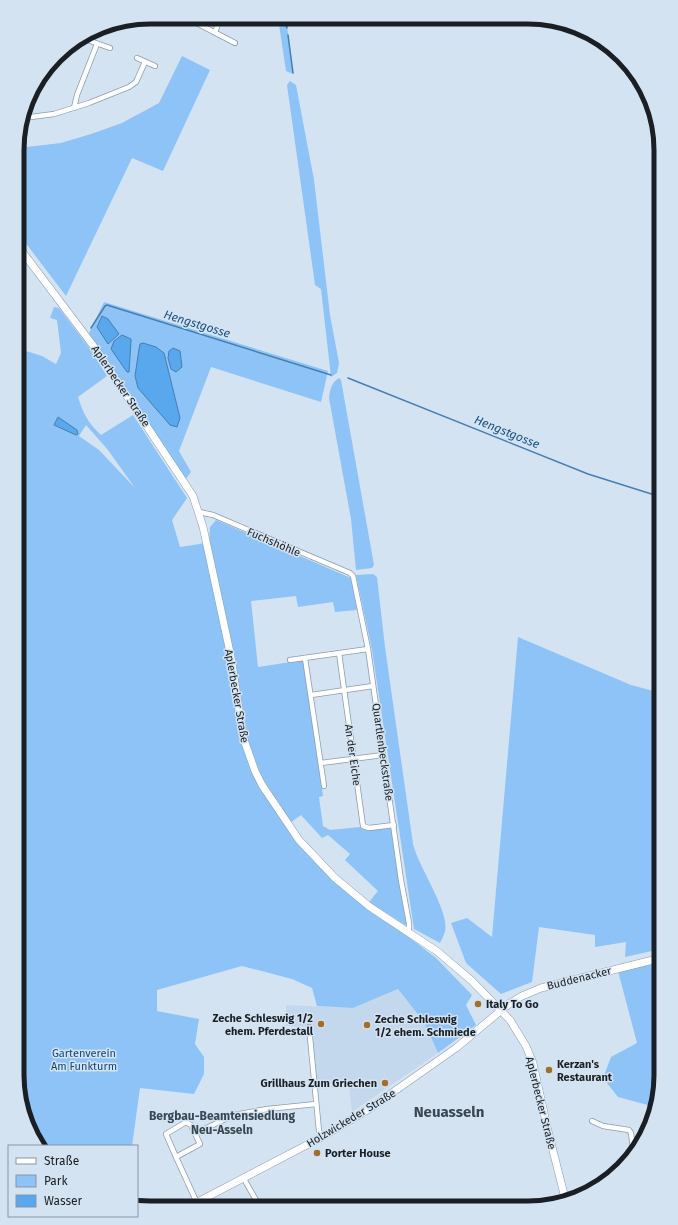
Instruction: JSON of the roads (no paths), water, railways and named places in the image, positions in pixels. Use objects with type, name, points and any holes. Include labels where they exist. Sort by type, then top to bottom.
[{"type":"main road","name":"Aplerbecker Straße","points":[[24,254],[95,348],[187,486],[199,512],[230,657],[243,737],[255,771],[284,820],[318,862],[358,898],[438,952],[472,981],[501,1010],[518,1032],[533,1063],[564,1196]]},
{"type":"main road","name":"Buddenacker","points":[[501,1010],[518,999],[541,988],[654,960]]},
{"type":"main road","name":"Holzwickeder Straße","points":[[201,1201],[322,1137],[399,1089],[456,1048],[501,1010]]},
{"type":"street","points":[[200,24],[235,43]]},
{"type":"street","points":[[215,32],[218,24]]},
{"type":"street","points":[[88,40],[110,48]]},
{"type":"street","points":[[74,108],[77,95],[97,44]]},
{"type":"street","points":[[137,58],[155,66]]},
{"type":"street","points":[[28,117],[54,114],[74,108],[129,87],[136,82],[145,62]]},
{"type":"street","name":"Fuchshöhle","points":[[199,512],[206,512],[350,573]]},
{"type":"street","name":"Quartlenbeckstraße","points":[[350,573],[353,576],[368,649],[409,924],[407,932]]},
{"type":"street","points":[[290,660],[368,649]]},
{"type":"street","name":"An der Eiche","points":[[339,653],[363,826],[369,828],[394,825]]},
{"type":"street","points":[[305,658],[324,786]]},
{"type":"street","points":[[311,695],[373,686]]},
{"type":"street","points":[[321,763],[383,755]]},
{"type":"street","points":[[308,1027],[318,1131],[322,1137]]},
{"type":"street","points":[[196,1133],[234,1115],[267,1109],[316,1104]]},
{"type":"street","points":[[592,1121],[603,1126],[629,1130],[631,1133],[633,1145]]},
{"type":"street","points":[[176,1157],[199,1146],[200,1141],[192,1125],[186,1122],[167,1133],[167,1138],[196,1201]]},
{"type":"street","points":[[244,1179],[257,1201]]},
{"type":"water","points":[[102,316],[108,319],[119,334],[108,344],[97,327]]},
{"type":"water","points":[[122,335],[131,339],[129,372],[127,372],[111,349],[114,341]]},
{"type":"water","points":[[143,343],[156,347],[164,353],[180,418],[177,427],[170,425],[138,388],[135,376],[140,344]]},
{"type":"water","points":[[173,348],[180,351],[182,367],[176,372],[171,369],[168,358],[169,351]]},
{"type":"water","points":[[58,417],[77,430],[78,434],[76,435],[54,425]]},
{"type":"waterway","points":[[286,24],[287,28]]},
{"type":"waterway","points":[[288,35],[293,73]]},
{"type":"waterway","name":"Hengstgosse","points":[[91,328],[107,305],[331,375]]},
{"type":"waterway","name":"Hengstgosse","points":[[348,378],[588,474],[654,495]]},
{"type":"place","name":"Italy To Go","points":[[478,1004]]},
{"type":"place","name":"Zeche Schleswig 1/2 ehem. Pferdestall","points":[[321,1024]]},
{"type":"place","name":"Zeche Schleswig 1/2 ehem. Schmiede","points":[[367,1025]]},
{"type":"place","name":"Kerzan's Restaurant","points":[[549,1070]]},
{"type":"place","name":"Grillhaus Zum Griechen","points":[[385,1083]]},
{"type":"place","name":"Porter House","points":[[317,1153]]},
{"type":"district","name":"Neuasseln","points":[[449,1112]]},
{"type":"district","name":"Bergbau-Beamtensiedlung Neu-Asseln","points":[[222,1123]]},
{"type":"park label","name":"Gartenverein Am Funkturm","points":[[84,1059]]}]
